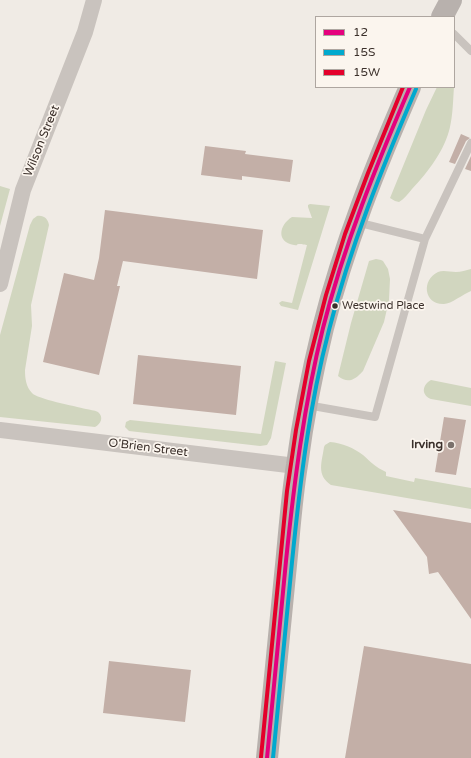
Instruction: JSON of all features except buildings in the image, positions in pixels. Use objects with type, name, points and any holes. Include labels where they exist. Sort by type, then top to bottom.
[{"type":"main road","points":[[443,16],[451,0]]},
{"type":"main road","points":[[267,758],[296,466],[306,405],[333,292],[356,222],[410,88]]},
{"type":"street","name":"Wilson Street","points":[[0,284],[23,190],[85,32],[94,0]]},
{"type":"street","name":"O'Brien Street","points":[[0,430],[296,466]]},
{"type":"lane","points":[[455,35],[471,51]]},
{"type":"lane","points":[[306,405],[375,417],[425,239],[471,142]]},
{"type":"lane","points":[[356,222],[425,239]]},
{"type":"green space","points":[[437,88],[454,88],[450,127],[448,136],[440,152],[424,175],[407,195],[399,202],[395,201],[390,198]]},
{"type":"green space","points":[[0,186],[10,189],[0,226]]},
{"type":"green space","points":[[310,204],[330,206],[298,310],[281,306],[279,303],[282,301],[292,303],[307,245],[288,243],[284,240],[281,233],[284,224],[292,217],[312,218],[308,207]]},
{"type":"green space","points":[[37,216],[42,216],[45,218],[49,225],[31,305],[32,326],[25,370],[26,382],[30,391],[35,395],[48,400],[98,412],[101,416],[101,420],[95,427],[0,417],[0,335],[30,225],[33,219]]},
{"type":"green space","points":[[376,259],[383,261],[388,269],[390,279],[389,300],[384,322],[363,371],[354,379],[345,380],[338,376],[351,323],[369,261]]},
{"type":"green space","points":[[471,269],[471,291],[446,304],[437,303],[429,296],[427,286],[429,280],[438,272],[458,272]]},
{"type":"green space","points":[[275,361],[286,363],[271,438],[267,445],[260,446],[129,431],[125,427],[126,422],[130,420],[261,434]]},
{"type":"green space","points":[[431,380],[471,388],[471,406],[431,399],[424,393],[424,387]]},
{"type":"green space","points":[[330,442],[348,446],[356,450],[386,472],[386,476],[414,482],[415,478],[471,488],[471,509],[331,485],[323,477],[321,468],[324,447]]},
{"type":"transit line","name":"15W","points":[[261,757],[287,491],[296,430],[309,361],[326,295],[345,234],[403,88]]},
{"type":"transit line","name":"12","points":[[267,758],[292,503],[300,444],[316,357],[331,297],[351,236],[373,176],[410,88]]},
{"type":"transit line","name":"15S","points":[[273,758],[298,503],[316,387],[337,299],[357,238],[379,178],[416,89]]},
{"type":"place","name":"Westwind Place","points":[[335,306]]},
{"type":"place","name":"Irving","points":[[451,445]]}]
